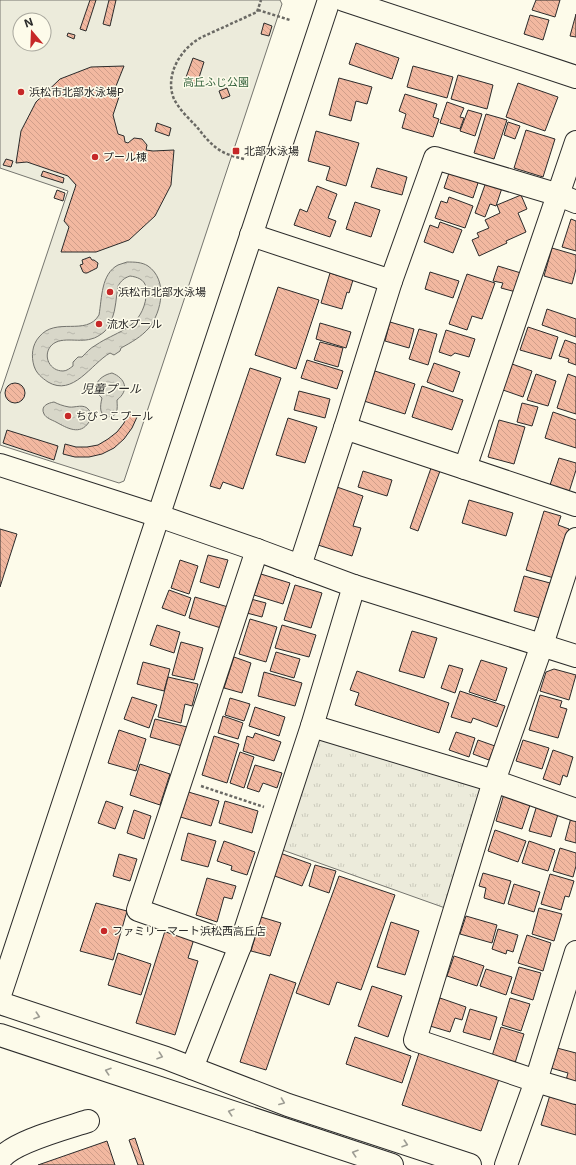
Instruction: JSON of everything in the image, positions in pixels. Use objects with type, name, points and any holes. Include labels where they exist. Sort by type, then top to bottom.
[{"type":"street","points":[[0,995],[329,0]]},
{"type":"street","points":[[344,0],[576,77]]},
{"type":"street","points":[[464,468],[567,199],[576,142]]},
{"type":"street","points":[[300,566],[391,281],[435,158],[567,199]]},
{"type":"street","points":[[251,235],[391,281]]},
{"type":"street","points":[[345,428],[576,505]]},
{"type":"street","points":[[0,465],[158,516],[257,550],[354,586],[576,656]]},
{"type":"street","points":[[576,539],[542,645],[494,781],[416,1040],[576,1093]]},
{"type":"street","points":[[240,946],[138,910],[257,550]]},
{"type":"street","points":[[192,1068],[240,946],[312,726],[354,586]]},
{"type":"street","points":[[312,726],[494,781],[576,810]]},
{"type":"street","points":[[506,1165],[536,1081],[576,952]]},
{"type":"street","points":[[0,1003],[166,1058],[288,1105],[470,1165]]},
{"type":"street","points":[[0,1035],[392,1165]]},
{"type":"street","points":[[0,1160],[13,1149],[26,1141],[88,1121]]},
{"type":"path","points":[[244,159],[222,151],[212,143],[179,107],[174,99],[171,83],[175,66],[194,41],[257,12],[261,0]]},
{"type":"path","points":[[258,10],[290,20]]},
{"type":"path","points":[[181,779],[283,813]]},
{"type":"green space","name":"浜松市北部水泳場","points":[[0,0],[280,0],[282,4],[124,481],[119,483],[0,445],[0,394],[68,191],[0,168]]},
{"type":"green space","points":[[315,732],[483,787],[448,909],[277,848]]},
{"type":"water","name":"流水プール","points":[[126,262],[138,262],[148,266],[158,279],[161,287],[161,296],[160,305],[154,321],[140,337],[121,348],[120,351],[114,355],[110,353],[74,382],[57,386],[48,382],[36,371],[34,366],[33,351],[37,340],[46,331],[54,328],[87,325],[93,321],[99,315],[103,287],[108,274],[118,265]],"holes":[[[130,276],[142,280],[146,289],[144,306],[136,320],[124,330],[94,346],[82,357],[78,357],[73,362],[73,366],[67,370],[63,371],[54,369],[49,363],[47,355],[50,347],[58,341],[86,340],[95,338],[105,331],[110,325],[113,315],[118,286],[124,279]]]},
{"type":"water","name":"児童プール","points":[[112,373],[123,381],[125,388],[124,392],[117,400],[115,415],[108,417],[101,411],[102,398],[98,394],[96,386],[103,377]]},
{"type":"water","name":"ちびっこプール","points":[[54,402],[69,407],[82,406],[87,408],[90,415],[89,422],[82,429],[73,430],[49,419],[44,414],[43,409],[47,404]]},
{"type":"building","points":[[90,0],[96,0],[86,31],[80,29]]},
{"type":"building","points":[[109,0],[116,0],[110,26],[103,24]]},
{"type":"building","points":[[536,0],[560,0],[555,17],[532,10]]},
{"type":"building","points":[[576,14],[576,37],[570,36]]},
{"type":"building","points":[[530,15],[549,20],[543,40],[524,34]]},
{"type":"building","points":[[264,23],[272,26],[269,36],[261,34]]},
{"type":"building","points":[[68,33],[75,35],[74,39],[67,36]]},
{"type":"building","points":[[356,43],[399,58],[392,79],[349,64]]},
{"type":"building","points":[[193,58],[204,62],[197,84],[185,80]]},
{"type":"building","name":"プール棟","points":[[124,66],[116,86],[120,94],[113,115],[118,134],[124,136],[125,142],[128,143],[134,138],[142,139],[147,145],[146,150],[174,150],[171,185],[155,216],[129,240],[96,252],[61,252],[69,227],[64,221],[76,185],[68,176],[27,162],[16,163],[21,131],[36,102],[60,79],[91,67]]},
{"type":"building","points":[[413,66],[453,77],[447,98],[407,87]]},
{"type":"building","points":[[458,75],[493,85],[487,109],[451,99]]},
{"type":"building","points":[[339,78],[372,87],[367,104],[356,101],[351,121],[329,115]]},
{"type":"building","points":[[518,83],[558,97],[545,131],[506,117]]},
{"type":"building","points":[[227,88],[230,96],[222,99],[219,91]]},
{"type":"building","points":[[405,94],[437,104],[433,117],[439,119],[433,137],[402,128],[406,114],[399,111]]},
{"type":"building","points":[[447,102],[464,108],[460,117],[464,118],[460,129],[440,123]]},
{"type":"building","points":[[468,110],[482,114],[475,136],[460,131]]},
{"type":"building","points":[[486,114],[507,120],[494,159],[474,153]]},
{"type":"building","points":[[508,122],[520,126],[515,139],[504,135]]},
{"type":"building","points":[[157,123],[171,128],[169,136],[155,131]]},
{"type":"building","points":[[526,130],[555,139],[543,177],[514,168]]},
{"type":"building","points":[[316,131],[359,143],[346,186],[326,180],[330,167],[308,161]]},
{"type":"building","points":[[6,159],[13,161],[11,167],[3,165]]},
{"type":"building","points":[[377,168],[407,177],[402,195],[371,187]]},
{"type":"building","points":[[450,170],[479,180],[473,198],[444,188]]},
{"type":"building","points":[[43,171],[64,178],[63,183],[41,176]]},
{"type":"building","points":[[486,182],[502,188],[496,206],[490,204],[485,217],[475,213]]},
{"type":"building","points":[[317,186],[337,194],[328,218],[336,221],[330,237],[294,225],[300,209],[307,212]]},
{"type":"building","points":[[57,190],[65,193],[63,201],[54,198]]},
{"type":"building","points":[[521,195],[527,209],[518,213],[526,232],[479,256],[472,240],[479,237],[477,233],[489,228],[485,220],[500,213],[497,205]]},
{"type":"building","points":[[449,197],[473,206],[465,228],[435,218],[441,201],[447,203]]},
{"type":"building","points":[[355,202],[380,210],[371,237],[346,229]]},
{"type":"building","points":[[571,219],[576,221],[576,251],[562,247]]},
{"type":"building","points":[[440,222],[462,230],[453,253],[424,242],[430,225],[438,228]]},
{"type":"building","points":[[552,248],[576,255],[576,269],[572,284],[544,276]]},
{"type":"building","points":[[90,257],[98,263],[97,268],[85,273],[80,265],[83,264],[82,260]]},
{"type":"building","points":[[498,266],[521,273],[516,292],[501,288],[503,283],[493,281]]},
{"type":"building","points":[[430,272],[459,281],[453,298],[425,289]]},
{"type":"building","points":[[330,273],[353,280],[349,293],[347,292],[342,309],[321,303]]},
{"type":"building","points":[[467,274],[495,283],[482,319],[472,316],[467,330],[449,324]]},
{"type":"building","points":[[278,287],[319,300],[296,369],[255,355]]},
{"type":"building","points":[[547,309],[576,319],[576,337],[542,325]]},
{"type":"building","points":[[390,322],[414,329],[409,348],[385,341]]},
{"type":"building","points":[[320,323],[351,332],[346,348],[316,339]]},
{"type":"building","points":[[528,327],[558,337],[551,359],[520,350]]},
{"type":"building","points":[[419,329],[437,334],[428,365],[409,359]]},
{"type":"building","points":[[446,330],[475,339],[469,357],[455,353],[451,356],[439,352]]},
{"type":"building","points":[[565,340],[576,344],[576,365],[568,362],[569,359],[559,356]]},
{"type":"building","points":[[320,342],[343,348],[338,367],[314,360]]},
{"type":"building","points":[[307,360],[343,371],[337,389],[301,378]]},
{"type":"building","points":[[434,363],[460,372],[453,392],[427,382]]},
{"type":"building","points":[[512,364],[532,371],[523,397],[503,390]]},
{"type":"building","points":[[250,368],[281,378],[243,489],[223,482],[220,489],[210,486]]},
{"type":"building","points":[[375,371],[415,384],[405,414],[364,401]]},
{"type":"building","points":[[536,374],[556,381],[548,406],[527,400]]},
{"type":"building","points":[[568,374],[576,377],[576,414],[557,408]]},
{"type":"building","points":[[15,383],[22,386],[25,393],[22,400],[15,403],[8,400],[5,393],[8,386]]},
{"type":"building","points":[[422,386],[463,400],[452,430],[412,417]]},
{"type":"building","points":[[299,391],[330,399],[325,418],[294,410]]},
{"type":"building","points":[[522,403],[538,407],[532,426],[517,422]]},
{"type":"building","points":[[553,412],[576,420],[576,448],[545,438]]},
{"type":"building","points":[[128,413],[137,417],[132,428],[124,439],[114,448],[102,454],[89,457],[75,457],[63,454],[65,444],[76,447],[87,447],[98,445],[108,439],[117,432],[124,423]]},
{"type":"building","points":[[288,418],[317,427],[305,463],[276,455]]},
{"type":"building","points":[[499,420],[525,427],[514,464],[488,457]]},
{"type":"building","points":[[7,430],[58,446],[54,460],[3,443]]},
{"type":"building","points":[[559,458],[576,463],[576,470],[569,492],[550,485]]},
{"type":"building","points":[[431,468],[440,471],[418,531],[410,528]]},
{"type":"building","points":[[363,471],[392,480],[387,496],[358,487]]},
{"type":"building","points":[[334,486],[363,496],[353,526],[361,528],[352,556],[315,544]]},
{"type":"building","points":[[469,500],[513,513],[506,536],[462,523]]},
{"type":"building","points":[[544,511],[561,516],[558,525],[569,529],[554,578],[526,570]]},
{"type":"building","points":[[0,529],[17,534],[0,587]]},
{"type":"building","points":[[208,555],[228,560],[219,588],[200,582]]},
{"type":"building","points":[[180,560],[198,566],[189,594],[171,588]]},
{"type":"building","points":[[261,574],[290,583],[283,604],[254,595]]},
{"type":"building","points":[[524,576],[550,583],[540,618],[514,611]]},
{"type":"building","points":[[295,585],[322,593],[311,628],[284,620]]},
{"type":"building","points":[[169,590],[191,598],[185,616],[162,608]]},
{"type":"building","points":[[195,597],[228,607],[221,628],[189,618]]},
{"type":"building","points":[[247,598],[266,603],[262,617],[243,612]]},
{"type":"building","points":[[250,619],[277,627],[266,662],[239,654]]},
{"type":"building","points":[[157,625],[180,632],[174,653],[150,645]]},
{"type":"building","points":[[282,625],[316,635],[309,657],[275,648]]},
{"type":"building","points":[[412,631],[437,638],[424,678],[399,671]]},
{"type":"building","points":[[181,642],[203,648],[194,680],[172,675]]},
{"type":"building","points":[[276,652],[300,659],[294,678],[270,671]]},
{"type":"building","points":[[234,657],[251,663],[242,693],[224,688]]},
{"type":"building","points":[[481,660],[507,668],[496,701],[469,692]]},
{"type":"building","points":[[143,662],[170,669],[164,691],[137,684]]},
{"type":"building","points":[[449,665],[463,669],[455,693],[441,688]]},
{"type":"building","points":[[554,669],[576,675],[569,700],[540,691],[546,672]]},
{"type":"building","points":[[357,671],[449,703],[439,733],[355,705],[359,693],[350,690]]},
{"type":"building","points":[[264,672],[302,683],[295,706],[258,696]]},
{"type":"building","points":[[168,677],[198,684],[192,706],[185,704],[181,723],[158,717]]},
{"type":"building","points":[[460,691],[505,706],[497,727],[473,718],[471,723],[451,717]]},
{"type":"building","points":[[540,695],[562,701],[560,707],[567,709],[558,738],[529,730]]},
{"type":"building","points":[[132,697],[157,705],[149,728],[124,719]]},
{"type":"building","points":[[230,698],[250,704],[244,721],[225,715]]},
{"type":"building","points":[[255,707],[285,717],[279,736],[249,726]]},
{"type":"building","points":[[223,716],[243,723],[238,739],[218,733]]},
{"type":"building","points":[[155,719],[187,727],[182,746],[150,737]]},
{"type":"building","points":[[119,730],[146,739],[136,771],[108,763]]},
{"type":"building","points":[[456,732],[475,738],[469,757],[449,750]]},
{"type":"building","points":[[255,733],[281,742],[274,761],[243,751],[247,736],[253,738]]},
{"type":"building","points":[[214,736],[239,744],[227,783],[202,775]]},
{"type":"building","points":[[478,740],[495,746],[489,760],[473,754]]},
{"type":"building","points":[[523,740],[549,748],[542,769],[516,761]]},
{"type":"building","points":[[553,750],[573,757],[567,777],[563,775],[560,785],[543,779]]},
{"type":"building","points":[[240,752],[254,757],[244,788],[230,783]]},
{"type":"building","points":[[140,764],[170,774],[160,805],[130,795]]},
{"type":"building","points":[[255,765],[282,773],[277,788],[263,783],[259,792],[247,788]]},
{"type":"building","points":[[185,791],[219,801],[211,826],[177,816]]},
{"type":"building","points":[[504,794],[531,802],[522,829],[496,821]]},
{"type":"building","points":[[106,801],[123,807],[115,829],[98,823]]},
{"type":"building","points":[[225,801],[258,811],[252,833],[219,823]]},
{"type":"building","points":[[537,805],[559,811],[551,837],[529,831]]},
{"type":"building","points":[[134,810],[151,816],[144,839],[127,833]]},
{"type":"building","points":[[572,814],[576,815],[576,843],[565,840]]},
{"type":"building","points":[[495,830],[526,841],[518,862],[488,851]]},
{"type":"building","points":[[188,833],[216,841],[208,867],[181,860]]},
{"type":"building","points":[[224,841],[255,852],[247,875],[231,870],[232,866],[217,861]]},
{"type":"building","points":[[529,841],[555,850],[548,871],[522,863]]},
{"type":"building","points":[[560,848],[576,853],[576,866],[573,877],[553,871]]},
{"type":"building","points":[[280,853],[311,864],[302,886],[272,875]]},
{"type":"building","points":[[119,854],[137,859],[130,881],[113,876]]},
{"type":"building","points":[[315,865],[336,871],[329,893],[309,886]]},
{"type":"building","points":[[483,873],[511,881],[504,904],[484,898],[486,888],[479,886]]},
{"type":"building","points":[[550,874],[574,881],[569,897],[565,896],[561,910],[541,904]]},
{"type":"building","points":[[339,876],[395,895],[361,990],[337,982],[329,1005],[296,993]]},
{"type":"building","points":[[207,878],[236,886],[232,899],[224,897],[217,922],[196,915]]},
{"type":"building","points":[[514,884],[540,892],[534,912],[508,904]]},
{"type":"building","name":"ファミリーマート浜松西高丘店","points":[[96,903],[127,911],[113,960],[80,951]]},
{"type":"building","points":[[539,908],[562,914],[554,941],[532,934]]},
{"type":"building","points":[[466,916],[497,925],[492,943],[460,934]]},
{"type":"building","points":[[261,917],[281,923],[270,956],[251,951]]},
{"type":"building","points":[[391,922],[419,931],[405,975],[377,967]]},
{"type":"building","points":[[498,929],[518,935],[513,952],[507,950],[506,954],[492,949]]},
{"type":"building","points":[[165,931],[194,939],[188,958],[198,961],[175,1035],[136,1023]]},
{"type":"building","points":[[527,935],[551,943],[543,971],[518,963]]},
{"type":"building","points":[[118,953],[151,964],[141,995],[108,985]]},
{"type":"building","points":[[454,956],[484,966],[477,986],[447,976]]},
{"type":"building","points":[[519,967],[541,973],[533,1000],[511,993]]},
{"type":"building","points":[[486,969],[512,977],[506,995],[480,986]]},
{"type":"building","points":[[270,974],[296,983],[266,1070],[240,1062]]},
{"type":"building","points":[[372,986],[402,996],[388,1037],[358,1026]]},
{"type":"building","points":[[440,998],[466,1007],[462,1020],[455,1018],[450,1032],[430,1026]]},
{"type":"building","points":[[510,998],[530,1004],[521,1031],[502,1025]]},
{"type":"building","points":[[470,1009],[497,1017],[490,1040],[463,1032]]},
{"type":"building","points":[[501,1027],[524,1034],[515,1063],[492,1056]]},
{"type":"building","points":[[355,1037],[411,1056],[402,1083],[346,1064]]},
{"type":"building","points":[[557,1048],[576,1053],[576,1082],[566,1080],[568,1073],[551,1068]]},
{"type":"building","points":[[419,1053],[499,1079],[481,1131],[402,1105]]},
{"type":"building","points":[[550,1095],[576,1103],[576,1135],[541,1125]]},
{"type":"building","points":[[135,1138],[144,1165],[138,1165],[129,1140]]},
{"type":"building","points":[[107,1141],[115,1165],[38,1165]]},
{"type":"place","name":"浜松市北部水泳場P","points":[[21,92]]},
{"type":"place","name":"北部水泳場","points":[[236,151]]},
{"type":"place","name":"プール棟","points":[[95,157]]},
{"type":"place","name":"浜松市北部水泳場","points":[[110,292]]},
{"type":"place","name":"流水プール","points":[[99,324]]},
{"type":"place","name":"ちびっこプール","points":[[68,416]]},
{"type":"place","name":"ファミリーマート浜松西高丘店","points":[[104,931]]},
{"type":"park label","name":"高丘ふじ公園","points":[[216,82]]}]
